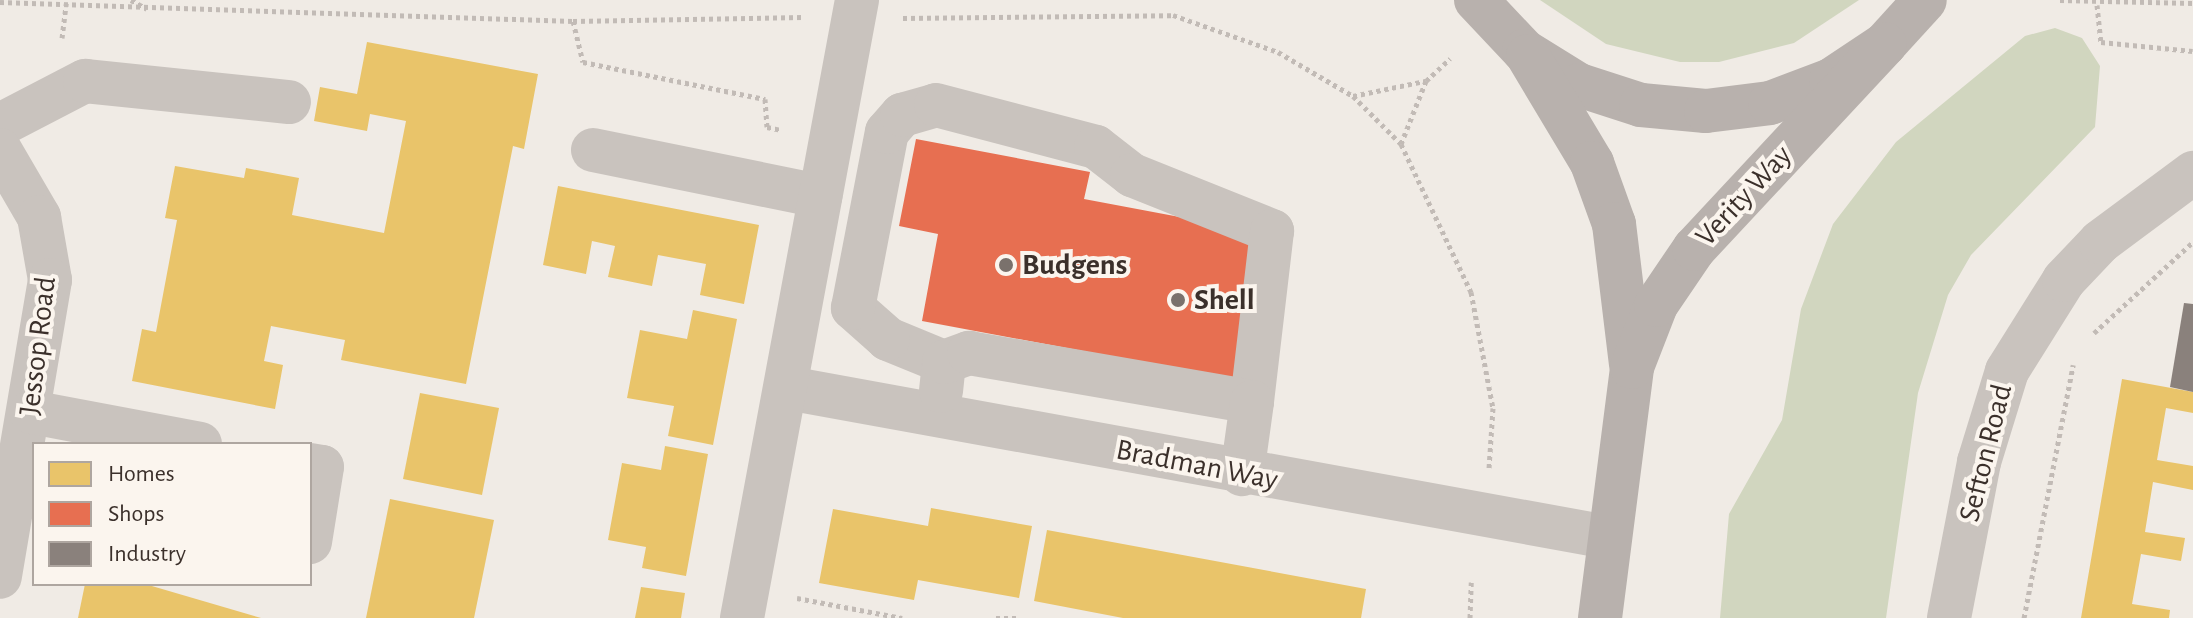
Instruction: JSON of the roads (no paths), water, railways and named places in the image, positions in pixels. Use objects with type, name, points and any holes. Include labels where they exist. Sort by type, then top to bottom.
[{"type":"main road","points":[[1476,0],[1524,51],[1579,85],[1641,105],[1706,111],[1770,103],[1831,80],[1885,44],[1926,3]]},
{"type":"main road","name":"Verity Way","points":[[1600,618],[1607,537],[1632,367],[1656,305],[1694,249],[1885,44]]},
{"type":"main road","name":"Verity Way","points":[[1524,51],[1592,163],[1614,224],[1632,367]]},
{"type":"street","points":[[745,603],[788,388],[820,196],[828,142],[838,8]]},
{"type":"street","points":[[0,125],[85,81],[289,102]]},
{"type":"street","points":[[1242,474],[1252,402],[1272,231],[1132,175],[1096,147],[936,105],[902,115],[887,132],[853,308],[888,339],[944,362],[969,353],[1252,402]]},
{"type":"street","name":"Jessop Road","points":[[0,150],[24,180],[48,248],[46,323],[1,561]]},
{"type":"street","points":[[593,150],[820,196]]},
{"type":"street","name":"Sefton Road","points":[[1949,618],[1979,462],[2007,371],[2046,306],[2100,242],[2193,173]]},
{"type":"street","points":[[939,417],[944,362]]},
{"type":"street","name":"Bradman Way","points":[[788,388],[1242,474],[1607,537]]},
{"type":"street","points":[[31,412],[189,442]]},
{"type":"street","points":[[312,465],[322,467],[312,530]]},
{"type":"place","name":"Budgens","points":[[1006,265]]},
{"type":"place","name":"Shell","points":[[1178,300]]}]
